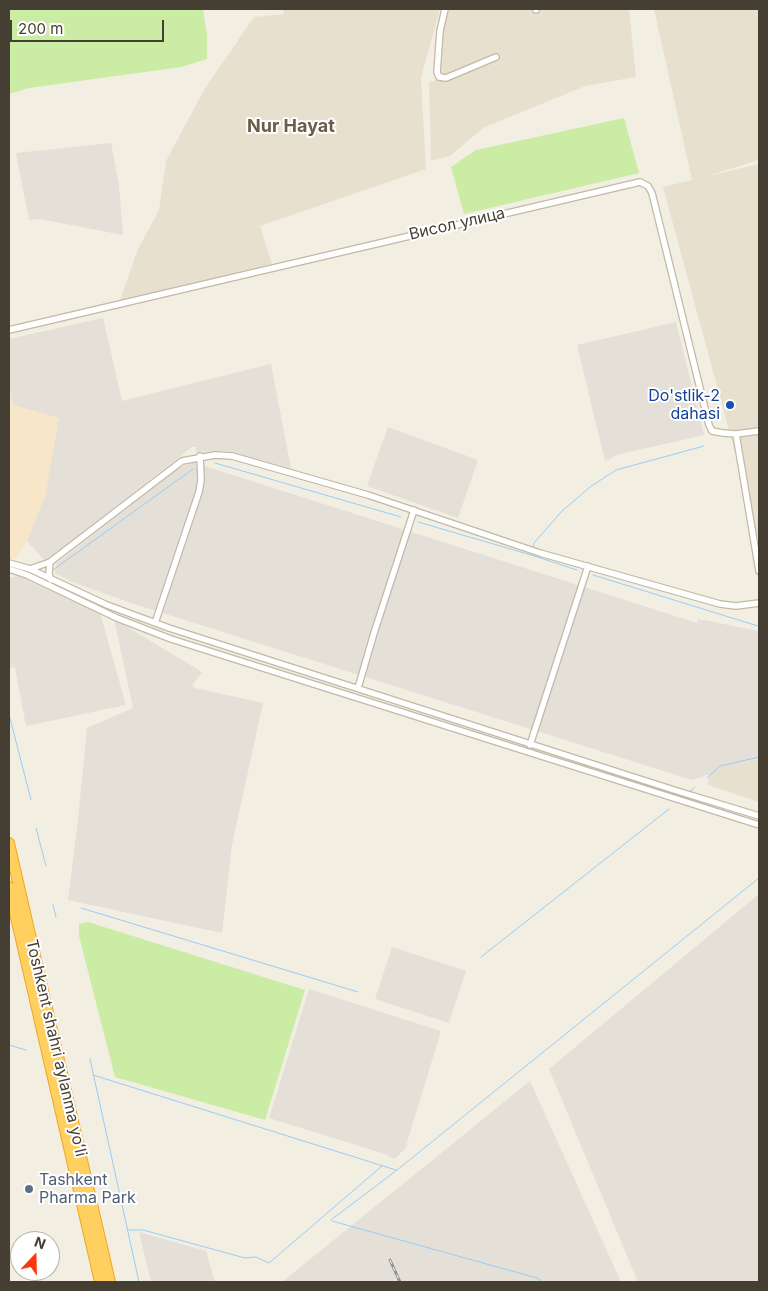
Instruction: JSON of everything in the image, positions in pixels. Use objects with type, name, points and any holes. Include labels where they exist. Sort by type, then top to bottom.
[{"type":"highway","name":"Toshkent shahri aylanma yoʻli","points":[[9,843],[110,1282]]},
{"type":"highway","name":"Toshkent shahri aylanma yoʻli","points":[[9,887],[100,1282]]},
{"type":"street","points":[[445,9],[440,31],[437,72],[439,77],[446,78],[496,56]]},
{"type":"street","name":"Висол улица","points":[[9,330],[640,182],[648,186],[651,191],[709,425],[712,431],[736,434]]},
{"type":"street","points":[[759,431],[736,434],[759,571]]},
{"type":"street","points":[[30,569],[50,562],[182,461],[200,456],[215,455],[232,456],[368,495],[532,550],[720,604],[736,606],[759,603]]},
{"type":"street","points":[[155,624],[199,492],[201,480],[200,456]]},
{"type":"street","points":[[358,688],[382,606],[414,510]]},
{"type":"street","points":[[50,562],[51,580]]},
{"type":"street","points":[[9,563],[30,569],[107,605],[155,624],[759,816]]},
{"type":"street","points":[[528,752],[588,566]]},
{"type":"street","points":[[9,569],[27,574],[148,631],[759,825]]},
{"type":"street","points":[[282,674],[285,666]]},
{"type":"shaded area","points":[[283,9],[440,9],[421,78],[426,169],[260,226],[272,264],[120,301],[137,251],[159,210],[166,161],[204,90],[254,17],[284,14]]},
{"type":"shaded area","points":[[442,9],[629,9],[636,77],[585,86],[483,128],[450,156],[431,161],[429,82],[435,81],[437,39]]},
{"type":"shaded area","points":[[654,9],[759,9],[759,160],[704,177],[759,164],[759,541],[663,187],[692,180]]},
{"type":"shaded area","points":[[111,143],[119,185],[123,235],[40,219],[29,220],[16,153]]},
{"type":"shaded area","points":[[103,318],[122,401],[271,364],[291,469],[228,451],[196,452],[196,447],[192,447],[45,561],[27,541],[45,496],[59,418],[13,405],[9,385],[9,339]]},
{"type":"shaded area","points":[[676,322],[704,435],[620,454],[605,461],[577,345]]},
{"type":"shaded area","points":[[9,385],[13,405],[59,418],[45,496],[27,541],[15,560],[9,558]]},
{"type":"shaded area","points":[[388,427],[478,460],[458,518],[367,486]]},
{"type":"shaded area","points":[[192,462],[697,623],[698,619],[759,631],[759,758],[692,780],[131,603],[70,581],[55,573],[56,564],[176,470]]},
{"type":"shaded area","points":[[19,576],[100,613],[126,705],[26,726],[15,667],[9,668],[9,578]]},
{"type":"shaded area","points":[[114,619],[202,672],[192,686],[195,688],[263,703],[232,845],[222,933],[68,900],[87,728],[133,708]]},
{"type":"shaded area","points":[[759,758],[759,802],[708,785],[709,774]]},
{"type":"shaded area","points":[[759,894],[759,1282],[638,1282],[549,1069]]},
{"type":"shaded area","points":[[392,947],[466,971],[449,1023],[375,999]]},
{"type":"shaded area","points":[[309,989],[441,1031],[405,1149],[394,1159],[385,1154],[269,1118]]},
{"type":"shaded area","points":[[530,1081],[621,1282],[282,1282]]},
{"type":"shaded area","points":[[139,1232],[206,1251],[215,1282],[151,1282]]},
{"type":"green space","points":[[9,9],[203,9],[207,36],[207,59],[181,67],[29,88],[9,94]]},
{"type":"green space","points":[[624,118],[639,173],[464,214],[451,167],[476,150]]},
{"type":"green space","points":[[88,922],[305,990],[265,1120],[115,1077],[79,936],[79,924]]},
{"type":"waterway","points":[[533,548],[534,543],[561,512],[590,487],[616,470],[704,446]]},
{"type":"waterway","points":[[215,463],[401,517]]},
{"type":"waterway","points":[[53,570],[193,469]]},
{"type":"waterway","points":[[418,522],[577,570]]},
{"type":"waterway","points":[[593,575],[758,626]]},
{"type":"waterway","points":[[9,714],[31,800]]},
{"type":"waterway","points":[[707,778],[720,766],[759,757]]},
{"type":"waterway","points":[[689,792],[695,787]]},
{"type":"waterway","points":[[481,957],[669,809]]},
{"type":"waterway","points":[[36,828],[46,866]]},
{"type":"waterway","points":[[331,1220],[397,1170],[759,878]]},
{"type":"waterway","points":[[53,905],[56,917]]},
{"type":"waterway","points":[[81,908],[358,992]]},
{"type":"waterway","points":[[9,1045],[26,1050]]},
{"type":"waterway","points":[[90,1059],[139,1282]]},
{"type":"waterway","points":[[93,1075],[396,1170]]},
{"type":"waterway","points":[[128,1230],[143,1230],[245,1258],[256,1257],[269,1263],[382,1166]]},
{"type":"waterway","points":[[332,1221],[537,1278],[543,1282]]},
{"type":"railway","points":[[390,1260],[400,1282]]},
{"type":"place","name":"Do'stlik-2 dahasi","points":[[730,405]]},
{"type":"place","name":"Tashkent Pharma Park","points":[[29,1189]]},
{"type":"district","name":"Nur Hayat","points":[[291,127]]}]
